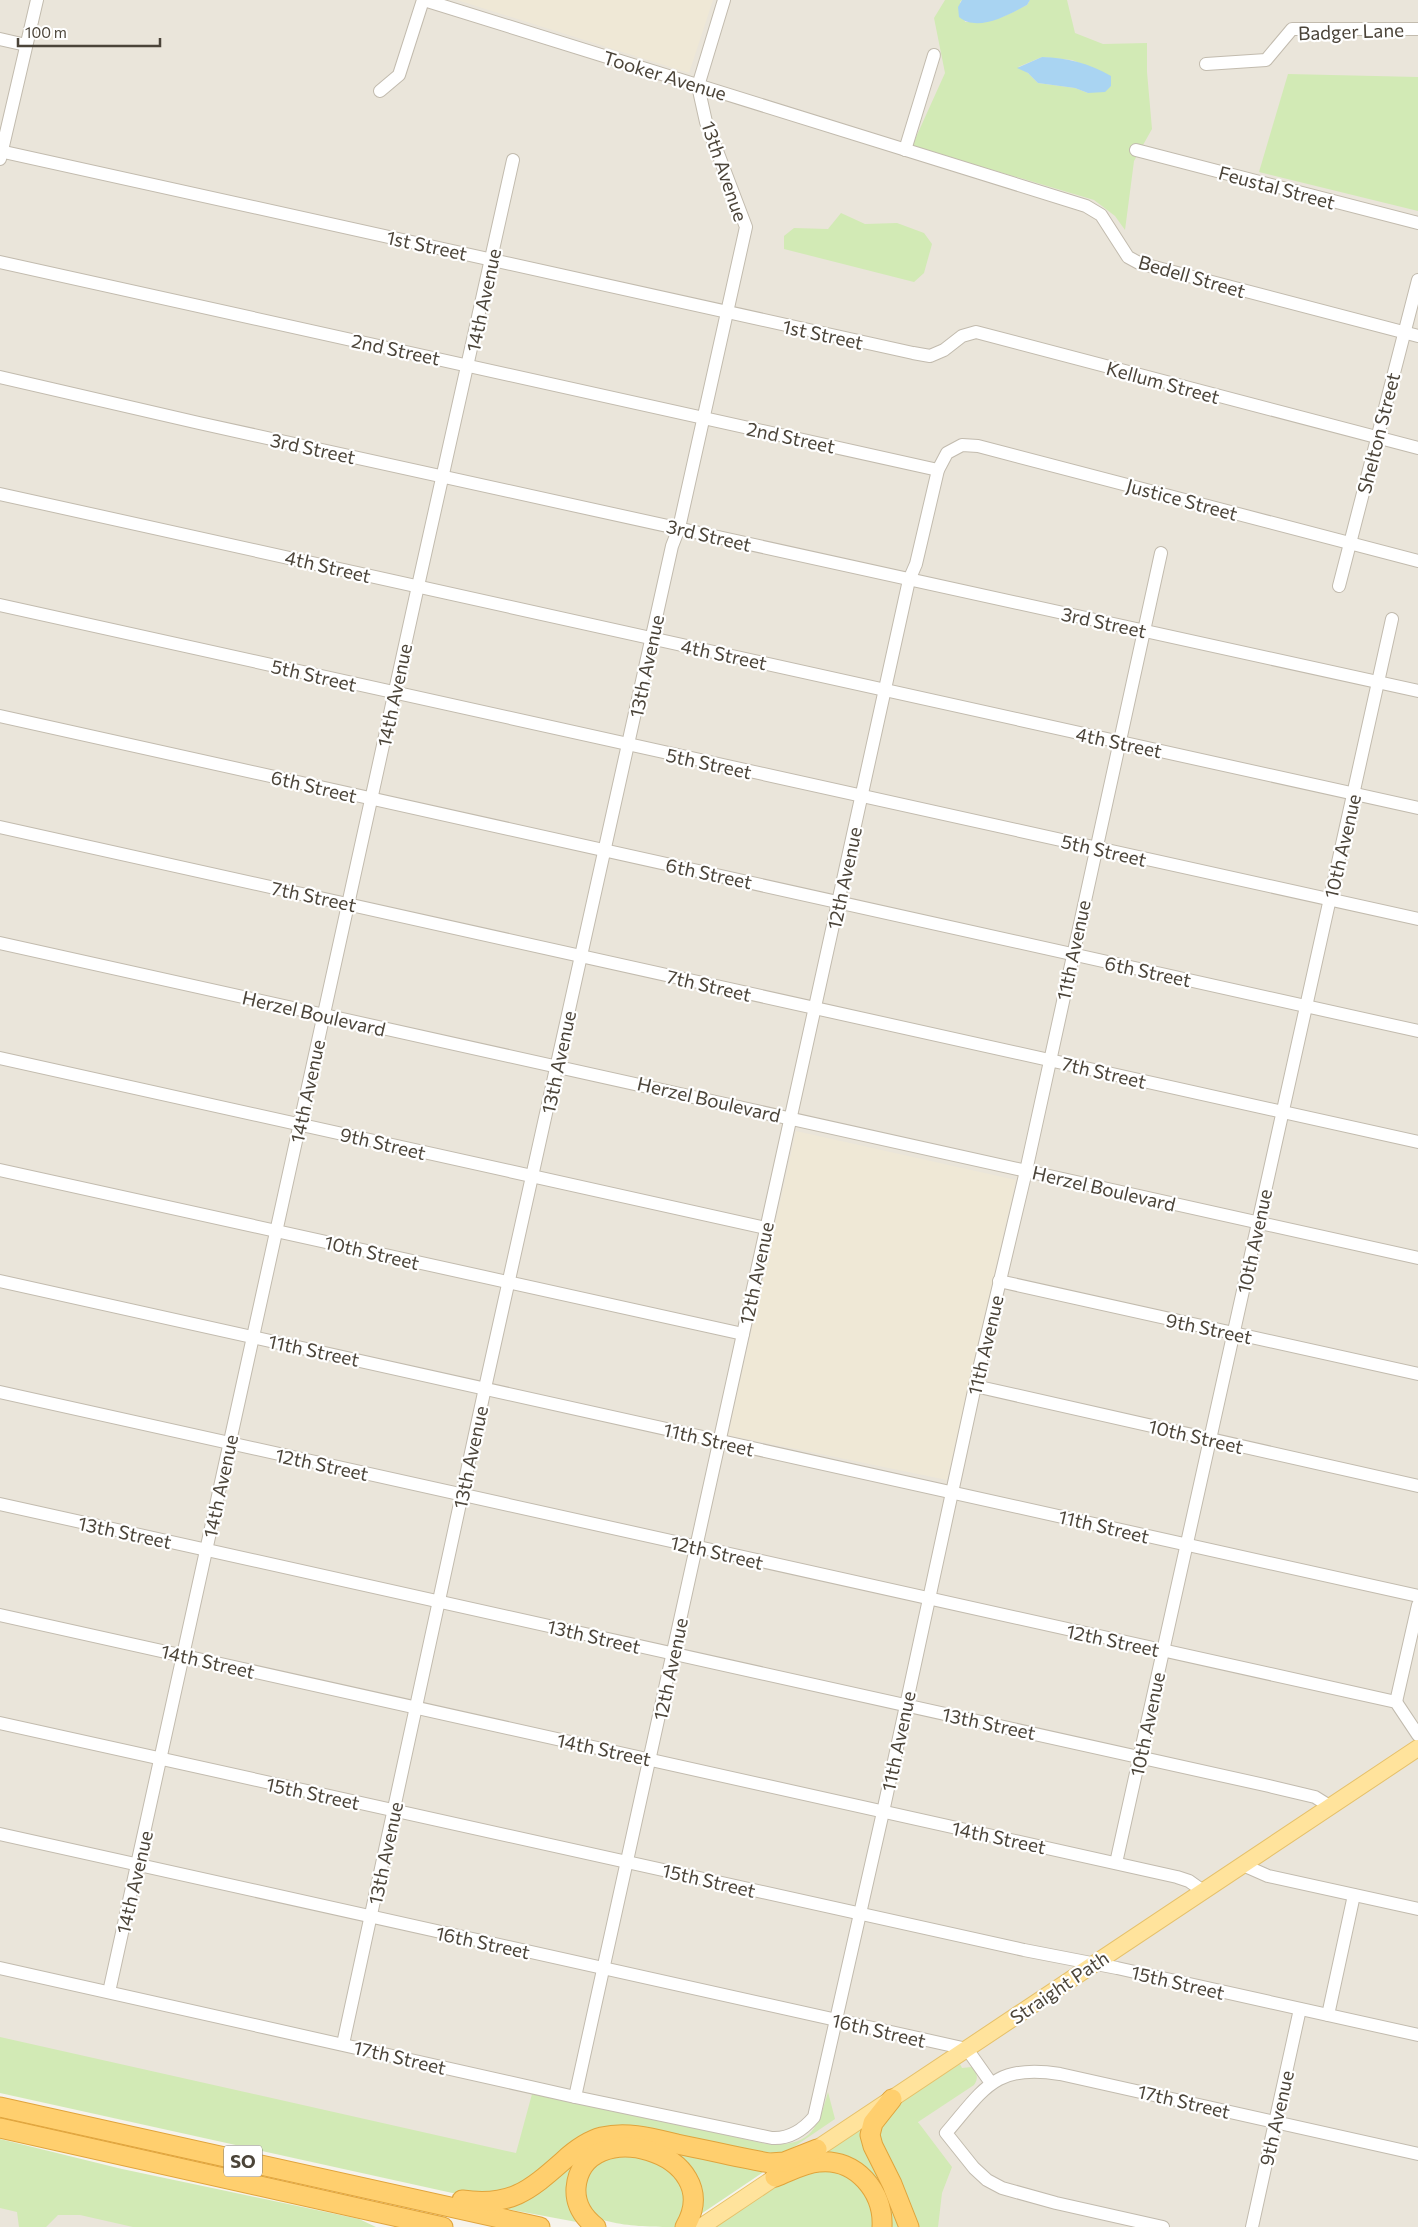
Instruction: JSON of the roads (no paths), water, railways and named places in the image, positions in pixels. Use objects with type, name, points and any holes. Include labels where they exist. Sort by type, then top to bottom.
[{"type":"highway","points":[[892,2099],[872,2123],[870,2135],[873,2146],[892,2184],[909,2227]]},
{"type":"highway","name":"SO","points":[[0,2107],[540,2227]]},
{"type":"highway","name":"SO","points":[[0,2128],[444,2227]]},
{"type":"highway","points":[[396,2195],[479,2202],[507,2199],[531,2189],[584,2145],[595,2139],[615,2135],[640,2136],[770,2163],[784,2162],[817,2149]]},
{"type":"highway","points":[[596,2227],[585,2217],[579,2208],[576,2196],[578,2177],[595,2155],[607,2149],[627,2147],[642,2148],[662,2156],[685,2175],[692,2187],[694,2199],[692,2213],[685,2227]]},
{"type":"highway","points":[[775,2177],[819,2162],[844,2166],[861,2176],[873,2190],[880,2208],[882,2227]]},
{"type":"highway","points":[[299,2196],[381,2227]]},
{"type":"main road","name":"Straight Path","points":[[700,2227],[1418,1748]]},
{"type":"street","points":[[1,154],[37,0]]},
{"type":"street","points":[[380,91],[398,75],[424,0]]},
{"type":"street","name":"Tooker Avenue","points":[[424,0],[905,150]]},
{"type":"street","points":[[698,86],[724,0]]},
{"type":"street","name":"Badger Lane","points":[[1206,64],[1266,60],[1292,29],[1418,29]]},
{"type":"street","points":[[0,39],[26,44]]},
{"type":"street","points":[[905,150],[934,55]]},
{"type":"street","name":"13th Avenue","points":[[343,2044],[485,1388],[672,546],[680,528],[746,227],[706,122],[698,86]]},
{"type":"street","name":"Bedell Street","points":[[905,150],[1086,206],[1101,214],[1112,228],[1128,257],[1139,263],[1418,336]]},
{"type":"street","name":"Feustal Street","points":[[1136,150],[1418,224]]},
{"type":"street","name":"1st Street","points":[[1,154],[914,353]]},
{"type":"street","name":"14th Avenue","points":[[109,1992],[184,1656],[228,1444],[394,693],[469,366],[513,160]]},
{"type":"street","name":"2nd Street","points":[[0,262],[938,470]]},
{"type":"street","name":"Shelton Street","points":[[1339,586],[1418,280]]},
{"type":"street","name":"Kellum Street","points":[[914,353],[930,356],[944,350],[962,336],[976,332],[1418,448]]},
{"type":"street","name":"3rd Street","points":[[0,378],[1418,691]]},
{"type":"street","name":"Justice Street","points":[[947,453],[962,445],[978,446],[1418,561]]},
{"type":"street","name":"12th Avenue","points":[[575,2097],[605,1969],[719,1441],[816,1009],[909,580],[916,564],[938,470],[947,453]]},
{"type":"street","name":"4th Street","points":[[0,494],[1418,808]]},
{"type":"street","name":"11th Avenue","points":[[799,2131],[814,2117],[837,2020],[975,1386],[1026,1170],[1161,553]]},
{"type":"street","name":"5th Street","points":[[0,605],[1418,919]]},
{"type":"street","name":"10th Avenue","points":[[1116,1863],[1392,619]]},
{"type":"street","name":"6th Street","points":[[0,716],[1418,1031]]},
{"type":"street","name":"7th Street","points":[[0,827],[1418,1142]]},
{"type":"street","name":"Herzel Boulevard","points":[[0,943],[558,1065],[1418,1258]]},
{"type":"street","name":"9th Street","points":[[0,1058],[300,1124],[533,1178],[766,1228]]},
{"type":"street","name":"10th Street","points":[[0,1170],[743,1334]]},
{"type":"street","name":"11th Street","points":[[0,1281],[1418,1596]]},
{"type":"street","name":"9th Street","points":[[999,1281],[1418,1374]]},
{"type":"street","name":"10th Street","points":[[975,1386],[1418,1486]]},
{"type":"street","name":"12th Street","points":[[0,1392],[1396,1702]]},
{"type":"street","name":"13th Street","points":[[0,1504],[1308,1795],[1319,1799],[1331,1807]]},
{"type":"street","points":[[1418,1604],[1396,1702],[1418,1735]]},
{"type":"street","name":"14th Street","points":[[0,1615],[1116,1863],[1181,1878],[1204,1891]]},
{"type":"street","name":"15th Street","points":[[0,1723],[860,1914],[1117,1968],[1418,2035]]},
{"type":"street","name":"16th Street","points":[[0,1834],[967,2049]]},
{"type":"street","points":[[1243,1865],[1268,1876],[1418,1909]]},
{"type":"street","points":[[1328,2015],[1354,1895]]},
{"type":"street","name":"17th Street","points":[[0,1968],[575,2097],[772,2138],[781,2138],[799,2131]]},
{"type":"street","name":"9th Avenue","points":[[1252,2227],[1300,2009]]},
{"type":"street","points":[[967,2049],[991,2083],[946,2133],[981,2175],[994,2184],[1017,2194],[1164,2227]]},
{"type":"street","name":"17th Street","points":[[991,2083],[1006,2075],[1020,2071],[1048,2072],[1418,2154]]},
{"type":"water","points":[[962,0],[1030,0],[1027,5],[1003,17],[984,23],[975,23],[959,17],[958,7]]},
{"type":"water","points":[[1042,57],[1069,60],[1094,68],[1111,76],[1111,86],[1105,92],[1088,93],[1075,88],[1038,83],[1028,73],[1017,68]]}]
